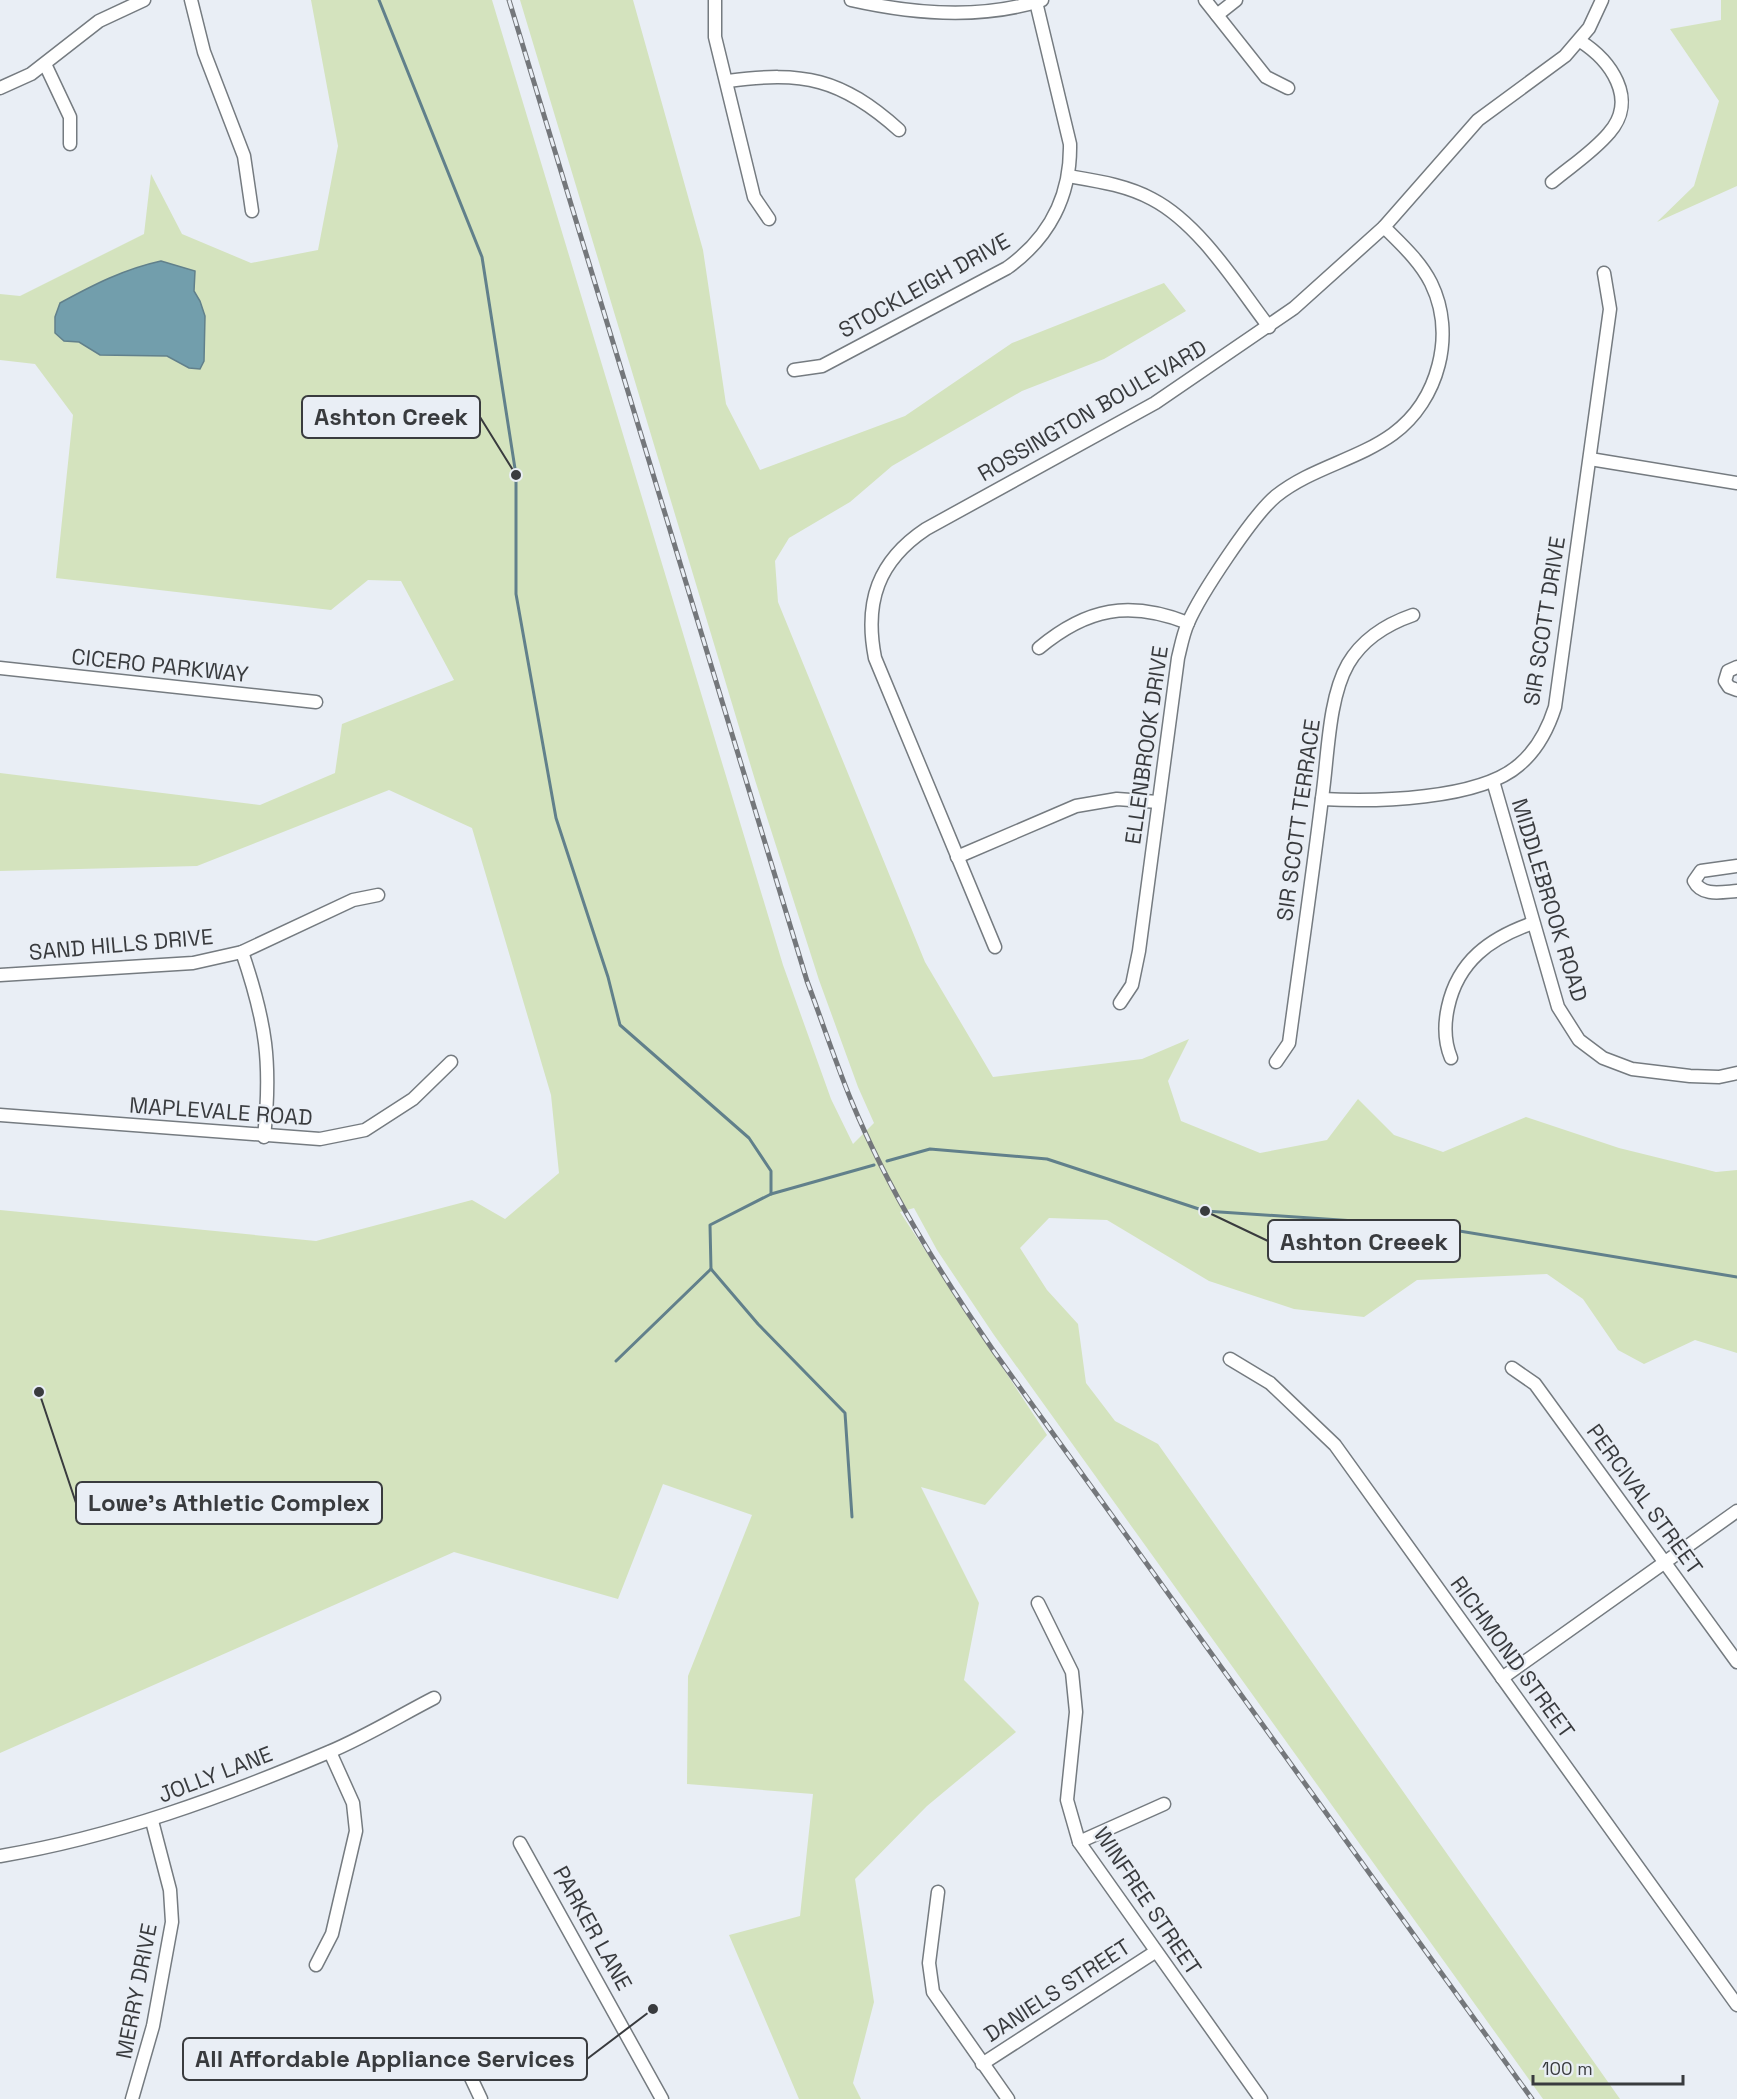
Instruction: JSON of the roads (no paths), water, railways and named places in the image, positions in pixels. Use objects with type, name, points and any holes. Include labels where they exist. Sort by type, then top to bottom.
[{"type":"street","points":[[0,88],[16,83],[45,64],[99,21],[144,0]]},
{"type":"street","points":[[191,0],[204,52],[244,156],[252,211]]},
{"type":"street","points":[[715,0],[716,37],[754,197],[769,219]]},
{"type":"street","points":[[851,0],[980,11],[1040,1]]},
{"type":"street","points":[[1205,0],[1266,77],[1288,88]]},
{"type":"street","points":[[1217,15],[1236,0]]},
{"type":"street","name":"ROSSINGTON BOULEVARD","points":[[995,947],[875,658],[870,625],[879,580],[896,555],[926,528],[1155,403],[1269,327],[1334,274],[1384,227],[1478,120],[1565,56],[1580,41],[1602,0]]},
{"type":"street","name":"STOCKLEIGH DRIVE","points":[[794,370],[822,366],[1007,267],[1024,255],[1050,225],[1068,176],[1070,153],[1066,123],[1040,1]]},
{"type":"street","points":[[1552,182],[1611,132],[1621,106],[1621,94],[1615,72],[1605,59],[1580,41]]},
{"type":"street","points":[[45,64],[64,99],[70,117],[70,144]]},
{"type":"street","points":[[728,81],[769,75],[815,80],[855,96],[878,111],[899,130]]},
{"type":"street","points":[[1068,176],[1124,187],[1169,208],[1195,233],[1269,327]]},
{"type":"street","name":"ELLENBROOK DRIVE","points":[[1120,1003],[1132,985],[1178,658],[1188,623],[1253,522],[1275,497],[1298,481],[1374,446],[1393,434],[1422,403],[1440,362],[1443,341],[1438,301],[1421,266],[1384,227]]},
{"type":"street","name":"SIR SCOTT DRIVE","points":[[1322,799],[1404,798],[1448,792],[1492,781],[1509,772],[1530,754],[1550,722],[1555,706],[1611,307],[1604,273]]},
{"type":"street","points":[[1590,459],[1737,483]]},
{"type":"street","points":[[1039,648],[1073,623],[1109,611],[1148,611],[1188,623]]},
{"type":"street","name":"SIR SCOTT TERRACE","points":[[1276,1062],[1289,1043],[1336,702],[1348,664],[1369,639],[1382,629],[1413,615]]},
{"type":"street","points":[[1737,667],[1730,669],[1725,676],[1729,687],[1737,690]]},
{"type":"street","name":"CICERO PARKWAY","points":[[0,668],[316,702]]},
{"type":"street","name":"MIDDLEBROOK ROAD","points":[[1492,781],[1561,1013],[1574,1034],[1591,1052],[1618,1065],[1656,1073],[1719,1077],[1737,1073]]},
{"type":"street","points":[[957,856],[1076,806],[1117,799],[1158,802]]},
{"type":"street","points":[[1737,866],[1701,871],[1694,881],[1697,886],[1708,892],[1737,891]]},
{"type":"street","name":"SAND HILLS DRIVE","points":[[0,975],[193,963],[242,952],[353,900],[378,896]]},
{"type":"street","points":[[1451,1058],[1445,1035],[1447,1013],[1453,989],[1463,968],[1485,945],[1512,930],[1533,923]]},
{"type":"street","points":[[242,952],[255,990],[268,1056],[264,1137]]},
{"type":"street","name":"MAPLEVALE ROAD","points":[[0,1115],[264,1137],[320,1139],[365,1130],[413,1099],[451,1062]]},
{"type":"street","name":"RICHMOND STREET","points":[[1230,1359],[1270,1383],[1335,1445],[1737,2005]]},
{"type":"street","name":"PERCIVAL STREET","points":[[1512,1368],[1535,1384],[1737,1662]]},
{"type":"street","points":[[1502,1678],[1737,1511]]},
{"type":"street","name":"WINFREE STREET","points":[[1038,1603],[1072,1672],[1076,1712],[1067,1800],[1079,1842],[1261,2099]]},
{"type":"street","name":"JOLLY LANE","points":[[0,1856],[40,1849],[152,1821],[330,1752],[434,1698]]},
{"type":"street","points":[[316,1965],[332,1934],[356,1831],[353,1803],[330,1752]]},
{"type":"street","points":[[1079,1842],[1164,1804]]},
{"type":"street","name":"MERRY DRIVE","points":[[132,2099],[153,2026],[172,1922],[170,1890],[152,1821]]},
{"type":"street","name":"PARKER LANE","points":[[520,1842],[662,2099]]},
{"type":"street","points":[[938,1892],[929,1963],[933,1992],[1008,2099]]},
{"type":"street","name":"DANIELS STREET","points":[[982,2064],[1155,1952]]},
{"type":"street","points":[[456,2046],[481,2099]]},
{"type":"water","points":[[161,261],[195,271],[194,291],[205,316],[204,361],[200,369],[189,368],[167,356],[100,355],[79,342],[64,341],[55,333],[55,317],[60,303],[109,278]]},
{"type":"waterway","points":[[379,0],[482,257],[516,475],[516,594],[556,818],[608,977],[620,1025],[749,1138],[771,1171],[771,1194]]},
{"type":"waterway","points":[[887,1161],[930,1149],[1047,1159],[1205,1211],[1429,1226],[1737,1277]]},
{"type":"waterway","points":[[616,1361],[711,1269],[710,1225],[771,1194],[874,1165]]},
{"type":"waterway","points":[[711,1269],[758,1324],[845,1413],[852,1517]]},
{"type":"railway","points":[[509,0],[807,981],[851,1100],[881,1166],[935,1262],[995,1353],[1532,2099]]},
{"type":"place","name":"Ashton Creek","points":[[516,475]]},
{"type":"place","name":"Ashton Creeek","points":[[1205,1211]]},
{"type":"place","name":"Lowe's Athletic Complex","points":[[39,1392]]},
{"type":"place","name":"All Affordable Appliance Services","points":[[653,2009]]}]
